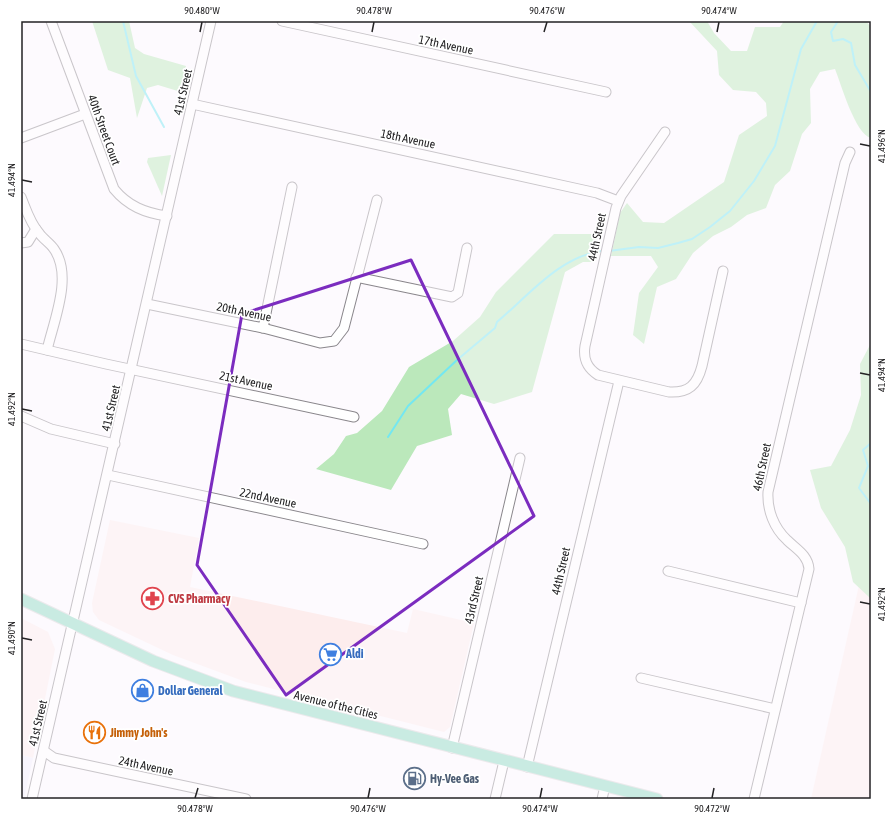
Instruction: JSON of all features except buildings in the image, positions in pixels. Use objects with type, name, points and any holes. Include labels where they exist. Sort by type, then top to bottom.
[{"type":"main road","name":"Avenue of the Cities","points":[[21,599],[169,667],[233,691],[657,799]]},
{"type":"street","name":"40th Street Court","points":[[51,21],[111,183],[119,195],[135,208],[167,216]]},
{"type":"street","name":"41st Street","points":[[32,799],[74,624],[211,21]]},
{"type":"street","name":"17th Avenue","points":[[282,21],[606,92]]},
{"type":"street","name":"18th Avenue","points":[[192,104],[597,193],[618,201]]},
{"type":"street","points":[[21,138],[85,114]]},
{"type":"street","name":"44th Street","points":[[527,767],[619,381],[598,374],[590,369],[586,361],[585,346],[618,201],[665,132]]},
{"type":"street","name":"46th Street","points":[[754,799],[808,574],[808,564],[804,555],[787,540],[777,528],[768,506],[768,492],[844,163],[850,152]]},
{"type":"street","points":[[263,328],[292,187]]},
{"type":"street","points":[[21,197],[25,217],[54,248],[63,271],[62,284],[47,350]]},
{"type":"street","points":[[377,200],[356,278],[445,296],[456,296],[458,293],[467,248]]},
{"type":"street","points":[[21,243],[28,242],[36,230]]},
{"type":"street","points":[[619,381],[674,392],[685,392],[694,386],[702,366],[723,271]]},
{"type":"street","name":"20th Avenue","points":[[147,304],[263,328],[320,343],[334,341],[344,328],[356,278]]},
{"type":"street","name":"21st Avenue","points":[[21,344],[354,417]]},
{"type":"street","points":[[21,416],[51,429],[115,444]]},
{"type":"street","name":"43rd Street","points":[[452,748],[520,458]]},
{"type":"street","name":"22nd Avenue","points":[[108,475],[423,544]]},
{"type":"street","points":[[668,571],[801,603]]},
{"type":"street","points":[[641,678],[775,709]]},
{"type":"street","name":"24th Avenue","points":[[44,751],[54,758],[246,799]]},
{"type":"street","points":[[495,799],[504,761]]},
{"type":"street","points":[[602,799],[605,786]]},
{"type":"highlighted area","points":[[411,260],[534,516],[286,695],[197,565],[242,314]]},
{"type":"shaded area","points":[[110,520],[199,538],[190,587],[407,633],[413,609],[474,623],[450,727],[444,732],[246,682],[173,655],[99,620],[93,612],[92,603]]},
{"type":"shaded area","points":[[864,563],[871,565],[871,799],[811,799]]},
{"type":"shaded area","points":[[21,618],[48,632],[55,649],[33,758],[21,755]]},
{"type":"shaded area","points":[[21,755],[33,758],[24,799],[21,799]]},
{"type":"green space","points":[[92,21],[129,21],[135,48],[144,54],[186,66],[181,92],[158,85],[147,88],[137,118],[130,78],[108,70]]},
{"type":"green space","points":[[689,21],[707,21],[714,33],[731,51],[747,51],[755,27],[780,27],[784,21],[866,21],[871,27],[871,138],[865,135],[859,128],[849,108],[835,69],[820,72],[810,89],[811,123],[802,134],[790,171],[775,185],[766,208],[747,215],[731,227],[713,236],[693,253],[676,279],[657,287],[644,344],[633,335],[639,293],[658,267],[651,256],[611,256],[620,213],[627,203],[643,222],[664,223],[724,182],[739,135],[767,116],[766,103],[756,92],[733,90],[719,75],[717,51]]},
{"type":"green space","points":[[171,155],[162,196],[147,162],[148,158]]},
{"type":"green space","points":[[554,234],[597,234],[595,262],[583,262],[565,272],[532,392],[494,404],[461,394],[448,409],[452,435],[417,446],[391,490],[316,469],[334,454],[346,436],[357,433],[382,411],[409,367],[453,341],[480,317],[496,292]]},
{"type":"green space","points":[[871,343],[870,598],[853,582],[845,547],[821,508],[810,470],[831,466],[850,430],[861,395],[860,364]]},
{"type":"waterway","points":[[123,21],[136,76],[164,127]]},
{"type":"waterway","points":[[609,251],[639,247],[658,248],[692,239],[730,211],[754,181],[775,146],[801,49],[817,21]]},
{"type":"waterway","points":[[838,21],[831,32],[833,41],[843,39],[851,43],[855,65],[871,92]]},
{"type":"waterway","points":[[388,437],[408,406],[457,360],[495,328],[497,322],[533,289],[558,269],[572,261],[587,254],[602,251]]},
{"type":"waterway","points":[[871,443],[863,450],[868,466],[859,488],[871,504]]},
{"type":"place","name":"CVS Pharmacy","points":[[153,599]]},
{"type":"place","name":"Aldi","points":[[331,654]]},
{"type":"place","name":"Dollar General","points":[[143,691]]},
{"type":"place","name":"Jimmy John's","points":[[94,733]]},
{"type":"place","name":"Hy-Vee Gas","points":[[414,779]]}]
